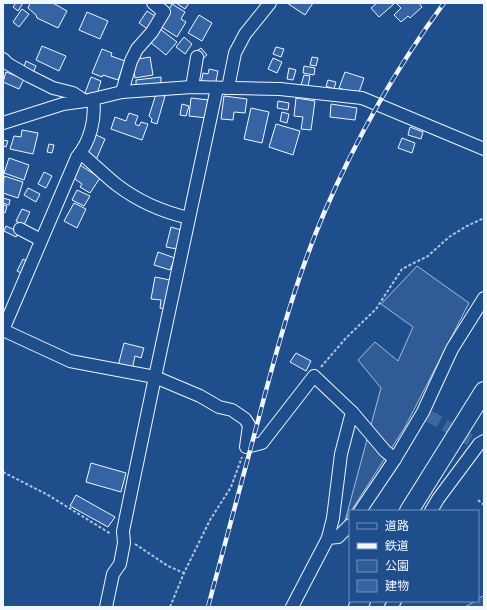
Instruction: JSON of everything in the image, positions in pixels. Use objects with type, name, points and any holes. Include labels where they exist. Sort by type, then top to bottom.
[{"type":"highway","points":[[410,510],[484,391]]},
{"type":"street","points":[[122,92],[131,61],[137,49],[152,32],[164,12],[153,3]]},
{"type":"street","points":[[106,607],[113,574],[120,564],[124,543],[123,536],[189,218],[223,88],[235,53],[245,34],[270,3]]},
{"type":"street","points":[[192,87],[197,57]]},
{"type":"street","points":[[3,59],[8,64],[28,76],[53,88],[73,93],[89,100]]},
{"type":"street","points":[[3,123],[63,104],[89,100],[122,92],[192,87],[280,89],[362,98],[484,149]]},
{"type":"street","points":[[89,100],[94,118],[91,131],[77,157],[3,330],[70,361],[155,377],[194,393],[219,407],[232,410],[245,419],[249,425],[246,447],[262,444],[314,376],[352,412],[385,451],[395,459]]},
{"type":"street","points":[[80,153],[117,185],[140,200],[172,214],[189,218]]},
{"type":"street","points":[[20,228],[41,240]]},
{"type":"street","points":[[361,510],[426,414],[452,348],[484,298]]},
{"type":"street","points":[[292,607],[328,538],[333,518],[341,454],[352,412]]},
{"type":"street","points":[[432,510],[438,498],[477,442]]},
{"type":"street","points":[[328,538],[338,537],[349,526]]},
{"type":"path","points":[[314,376],[346,338],[376,309],[402,269],[428,256],[449,237],[466,226],[484,218]]},
{"type":"path","points":[[170,607],[210,520],[231,487],[246,447]]},
{"type":"path","points":[[3,472],[48,495],[112,534],[123,536],[168,566],[184,574]]},
{"type":"path","points":[[478,500],[484,504]]},
{"type":"green space","points":[[417,266],[469,303],[405,427],[352,510],[349,510],[345,521],[381,388],[358,360],[375,342],[398,361],[413,327],[381,304]]},
{"type":"green space","points":[[484,595],[484,607],[465,607],[473,602],[479,602],[479,598]]},
{"type":"building","points":[[16,3],[23,3],[18,11],[13,7]]},
{"type":"building","points":[[30,3],[53,3],[67,11],[58,28],[37,18],[36,15],[28,8]]},
{"type":"building","points":[[176,3],[189,3],[185,9]]},
{"type":"building","points":[[287,3],[313,3],[305,15]]},
{"type":"building","points":[[377,3],[395,3],[379,17],[371,8]]},
{"type":"building","points":[[396,3],[419,3],[422,7],[410,18],[408,16],[401,22],[394,15],[401,8]]},
{"type":"building","points":[[172,4],[185,12],[181,19],[186,22],[177,37],[160,26]]},
{"type":"building","points":[[22,9],[29,14],[19,27],[13,22]]},
{"type":"building","points":[[147,11],[158,18],[149,30],[139,23]]},
{"type":"building","points":[[87,12],[108,21],[100,39],[79,30]]},
{"type":"building","points":[[199,15],[212,23],[202,41],[188,33]]},
{"type":"building","points":[[160,29],[177,42],[166,55],[150,42]]},
{"type":"building","points":[[184,37],[192,44],[185,54],[176,47]]},
{"type":"building","points":[[42,46],[66,56],[59,71],[36,60]]},
{"type":"building","points":[[276,47],[284,49],[281,57],[273,54]]},
{"type":"building","points":[[201,48],[207,55],[201,60],[195,52]]},
{"type":"building","points":[[102,49],[112,53],[111,56],[125,61],[118,80],[103,75],[102,77],[92,73]]},
{"type":"building","points":[[150,57],[153,75],[135,78],[132,60]]},
{"type":"building","points":[[312,57],[318,58],[316,66],[310,65]]},
{"type":"building","points":[[273,58],[282,62],[277,73],[268,69]]},
{"type":"building","points":[[26,61],[36,66],[32,75],[22,71]]},
{"type":"building","points":[[304,66],[315,68],[314,75],[303,73]]},
{"type":"building","points":[[289,68],[296,70],[293,80],[287,79]]},
{"type":"building","points":[[209,69],[218,71],[215,86],[201,83],[203,73],[208,74]]},
{"type":"building","points":[[6,72],[24,79],[19,89],[3,82]]},
{"type":"building","points":[[345,72],[364,78],[358,95],[339,88]]},
{"type":"building","points":[[304,75],[310,76],[308,87],[301,85]]},
{"type":"building","points":[[91,77],[101,81],[96,97],[85,93]]},
{"type":"building","points":[[161,77],[161,84],[136,86],[136,80]]},
{"type":"building","points":[[328,80],[336,82],[334,89],[326,86]]},
{"type":"building","points":[[156,94],[165,96],[157,124],[151,122],[152,119],[149,116]]},
{"type":"building","points":[[224,96],[247,99],[245,113],[234,112],[233,120],[221,119]]},
{"type":"building","points":[[191,98],[209,100],[207,118],[189,116]]},
{"type":"building","points":[[296,98],[315,101],[311,130],[301,129],[303,117],[294,116]]},
{"type":"building","points":[[278,101],[289,103],[288,110],[277,108]]},
{"type":"building","points":[[182,104],[189,106],[186,116],[180,115]]},
{"type":"building","points":[[331,104],[357,108],[355,120],[330,117]]},
{"type":"building","points":[[251,108],[269,112],[262,143],[244,139]]},
{"type":"building","points":[[282,112],[289,114],[287,123],[280,121]]},
{"type":"building","points":[[129,113],[138,116],[135,124],[139,126],[141,122],[148,124],[142,140],[111,129],[115,117],[126,121]]},
{"type":"building","points":[[276,124],[300,131],[293,155],[269,147]]},
{"type":"building","points":[[410,127],[423,132],[421,139],[408,135]]},
{"type":"building","points":[[22,130],[38,133],[33,154],[10,149],[14,136],[21,137]]},
{"type":"building","points":[[94,134],[105,139],[96,160],[85,155]]},
{"type":"building","points":[[402,138],[415,143],[412,153],[398,148]]},
{"type":"building","points":[[3,140],[8,141],[6,147],[3,146]]},
{"type":"building","points":[[49,144],[54,145],[52,153],[47,152]]},
{"type":"building","points":[[9,158],[29,165],[24,180],[4,173]]},
{"type":"building","points":[[80,165],[100,178],[90,193],[80,187],[82,184],[72,177]]},
{"type":"building","points":[[44,172],[52,176],[46,188],[38,184]]},
{"type":"building","points":[[4,176],[23,182],[18,198],[3,193]]},
{"type":"building","points":[[28,188],[40,194],[36,202],[24,195]]},
{"type":"building","points":[[77,190],[90,196],[84,206],[72,200]]},
{"type":"building","points":[[3,198],[10,200],[9,205],[3,203]]},
{"type":"building","points":[[74,203],[86,209],[77,228],[64,221]]},
{"type":"building","points":[[3,205],[7,206],[5,213],[3,212]]},
{"type":"building","points":[[22,209],[30,212],[24,225],[16,221]]},
{"type":"building","points":[[6,226],[19,232],[16,237],[4,231]]},
{"type":"building","points":[[171,227],[181,230],[177,249],[166,247]]},
{"type":"building","points":[[158,252],[175,258],[170,270],[154,265]]},
{"type":"building","points":[[23,259],[31,263],[25,275],[17,271]]},
{"type":"building","points":[[155,277],[170,280],[165,309],[160,308],[161,300],[151,299]]},
{"type":"building","points":[[124,343],[144,348],[141,358],[135,356],[132,370],[118,366]]},
{"type":"building","points":[[296,353],[311,361],[306,371],[290,362]]},
{"type":"building","points":[[91,463],[126,473],[121,492],[86,482]]},
{"type":"building","points":[[76,495],[115,517],[108,527],[70,506]]},
{"type":"tunnel","points":[[429,416],[470,440]]},
{"type":"railway","points":[[208,607],[280,340],[296,288],[314,238],[336,185],[363,131],[393,78],[444,3]]}]
